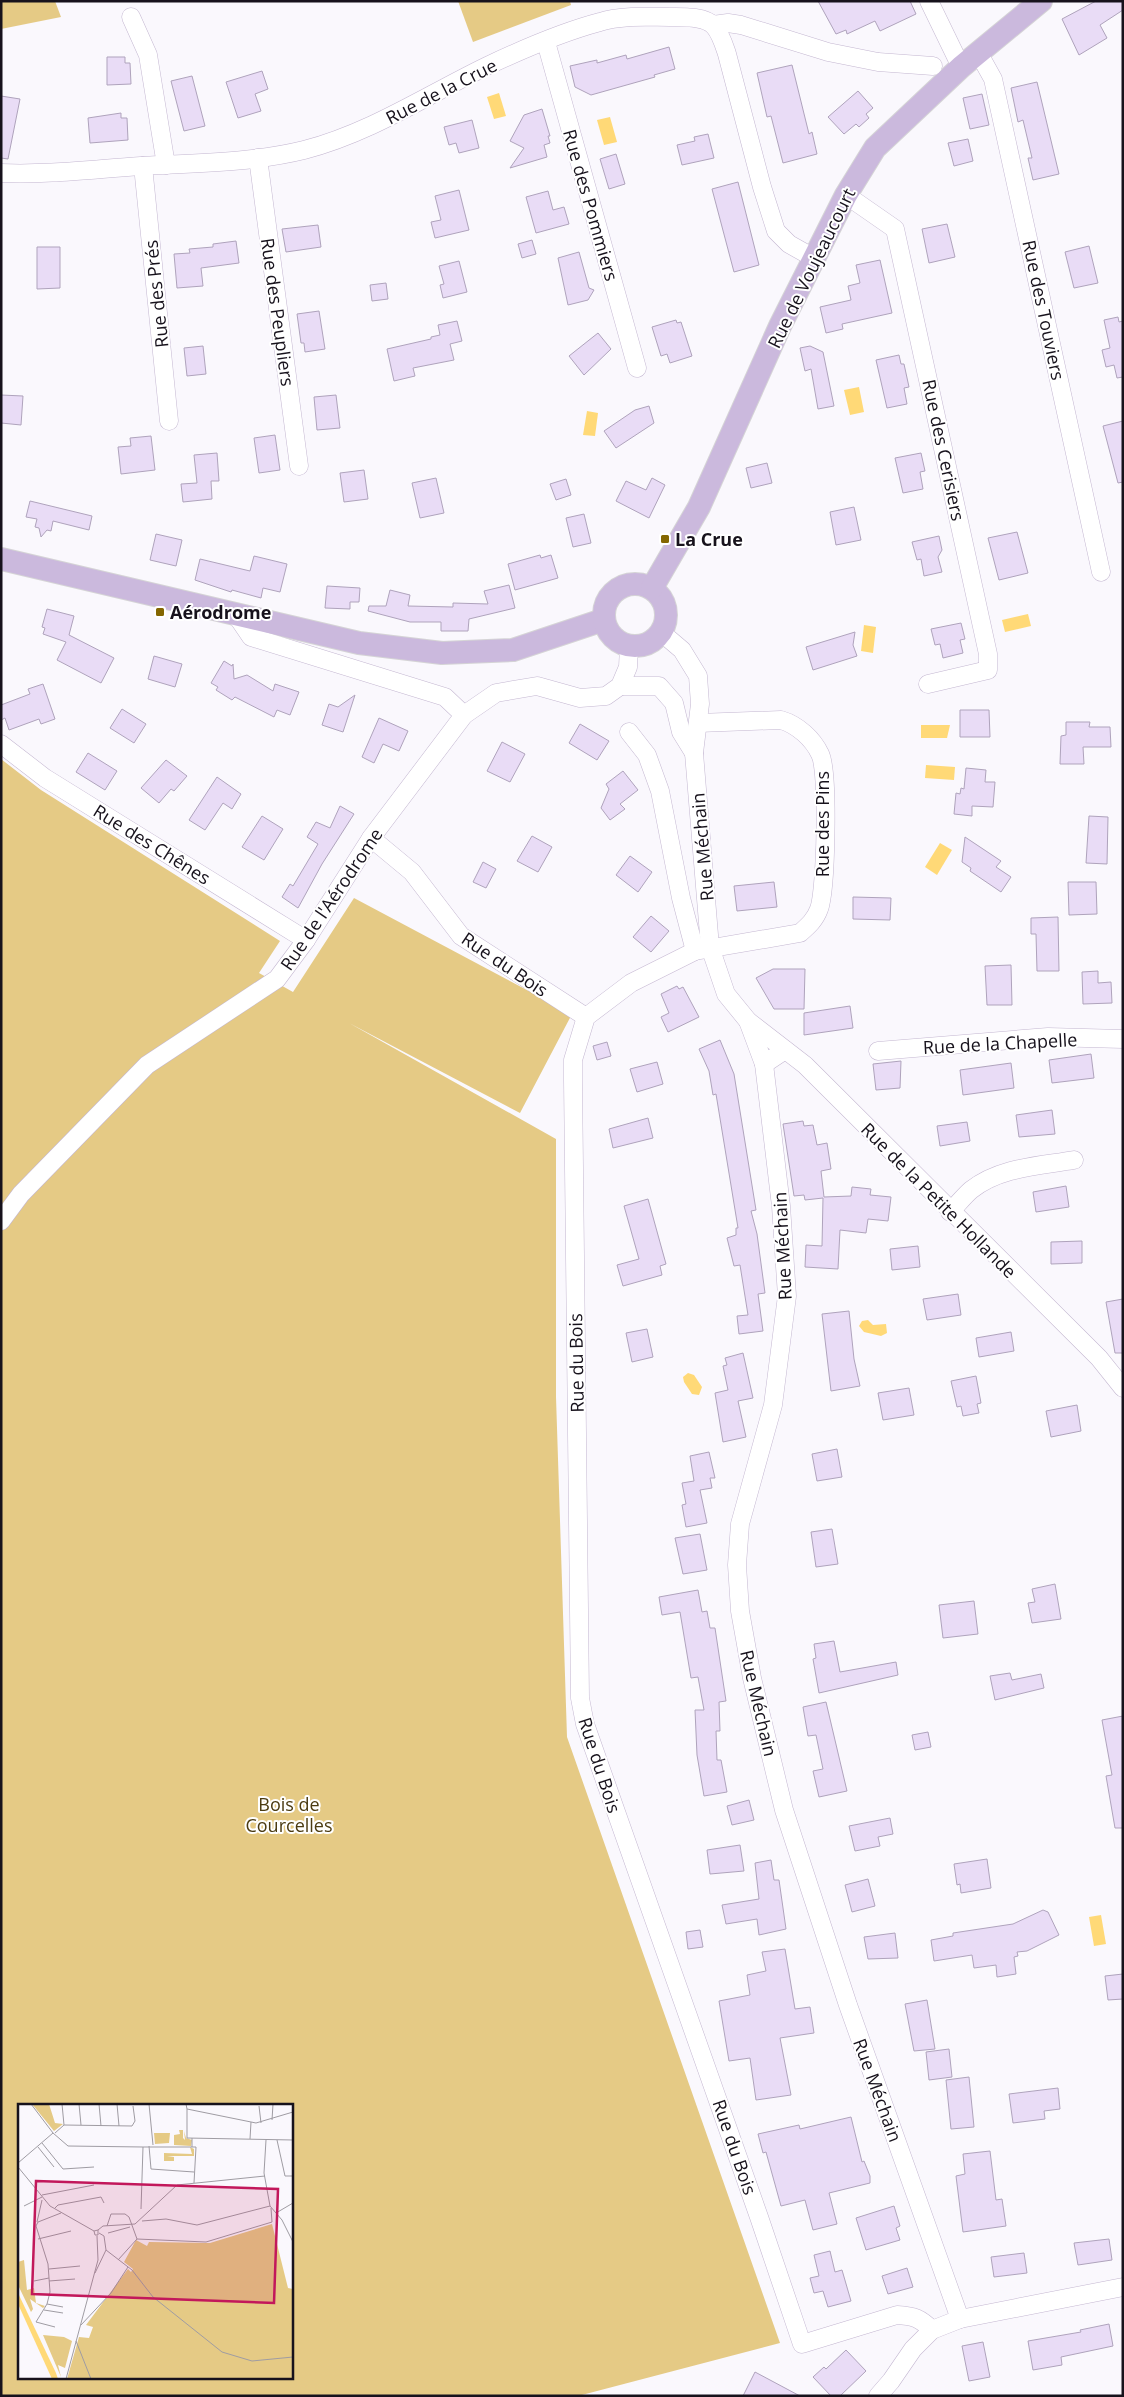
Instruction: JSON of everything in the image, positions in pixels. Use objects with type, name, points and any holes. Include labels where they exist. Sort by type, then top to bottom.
[{"type":"main road","name":"Rue de Voujeaucourt","points":[[652,588],[700,507],[780,326],[846,195],[875,148],[961,66],[1042,1]]},
{"type":"main road","points":[[1,560],[359,643],[442,654],[513,650],[603,620]]},
{"type":"main road","points":[[635,583],[652,588],[664,600],[667,617],[662,633],[653,642],[641,647],[629,647],[612,638],[603,620],[606,602],[617,588],[635,583]]},
{"type":"street","points":[[929,1],[961,66]]},
{"type":"street","points":[[131,17],[148,55],[166,166]]},
{"type":"street","name":"Rue de la Crue","points":[[1,173],[32,174],[166,166],[258,158],[304,150],[361,130],[410,108],[487,66],[601,21],[637,17],[702,20],[714,25],[728,23],[741,25],[828,52],[878,62],[933,66]]},
{"type":"street","points":[[714,25],[728,54],[762,187],[776,231],[789,244],[814,258]]},
{"type":"street","name":"Rue des Pommiers","points":[[546,42],[637,368]]},
{"type":"street","name":"Rue des Touviers","points":[[978,52],[993,79],[1101,572]]},
{"type":"street","name":"Rue des Peupliers","points":[[258,158],[299,466]]},
{"type":"street","name":"Rue des Prés","points":[[143,166],[169,421]]},
{"type":"street","name":"Rue des Cerisiers","points":[[846,195],[895,229],[988,654],[988,670],[928,684]]},
{"type":"street","points":[[236,615],[251,637],[316,660],[445,697],[464,715]]},
{"type":"street","name":"Rue Méchain","points":[[662,633],[682,650],[698,676],[700,704],[694,753],[703,949]]},
{"type":"street","points":[[620,686],[628,667],[629,647]]},
{"type":"street","name":"Rue de l'Aérodrome","points":[[1,1221],[21,1194],[146,1066],[277,979],[306,940],[371,838],[464,715],[496,693],[537,686],[580,698],[606,696],[620,686]]},
{"type":"street","name":"Rue Méchain","points":[[620,686],[659,686],[674,703],[681,732],[694,753]]},
{"type":"street","name":"Rue des Pins","points":[[698,723],[769,720],[791,723],[809,739],[821,755],[825,769],[826,819],[821,893],[819,909],[811,923],[800,933],[703,949]]},
{"type":"street","name":"Rue Méchain","points":[[629,732],[647,755],[660,791],[682,898],[703,949],[726,994],[748,1021],[764,1064],[781,1206],[787,1296],[773,1405],[740,1524],[737,1565],[740,1611],[752,1678],[784,1810],[848,2005],[960,2319]]},
{"type":"street","name":"Rue des Chênes","points":[[1,744],[45,778],[306,940]]},
{"type":"street","name":"Rue du Bois","points":[[371,838],[412,872],[461,936],[586,1017],[573,1060],[580,1698],[585,1724],[802,2344],[897,2315],[921,2319],[932,2330]]},
{"type":"street","points":[[586,1017],[631,983],[703,949]]},
{"type":"street","name":"Rue de la Petite Hollande","points":[[748,1021],[805,1065],[950,1212],[1099,1358],[1123,1388]]},
{"type":"street","name":"Rue de la Chapelle","points":[[878,1051],[1048,1037],[1123,1039]]},
{"type":"street","points":[[764,1064],[786,1050]]},
{"type":"street","points":[[950,1212],[971,1190],[992,1177],[1008,1171],[1074,1160]]},
{"type":"street","points":[[878,2396],[895,2389],[913,2349],[932,2330],[960,2319],[1123,2286]]},
{"type":"green space","points":[[1,1],[55,1],[61,17],[1,29]]},
{"type":"green space","points":[[458,1],[570,1],[571,5],[473,42]]},
{"type":"green space","name":"Bois de Courcelles","points":[[1,759],[41,790],[280,941],[259,973],[293,992],[354,898],[572,1014],[520,1113],[349,1023],[556,1139],[556,1397],[567,1737],[780,2343],[578,2396],[1,2396]]},
{"type":"shaded area","points":[[499,93],[506,116],[494,119],[487,97]]},
{"type":"shaded area","points":[[610,117],[617,142],[604,145],[597,120]]},
{"type":"shaded area","points":[[859,387],[864,412],[850,415],[844,390]]},
{"type":"shaded area","points":[[587,411],[598,413],[595,436],[583,435]]},
{"type":"shaded area","points":[[1028,614],[1031,626],[1005,632],[1002,620]]},
{"type":"shaded area","points":[[864,625],[876,627],[873,653],[861,651]]},
{"type":"shaded area","points":[[921,725],[950,725],[947,738],[921,738]]},
{"type":"shaded area","points":[[926,765],[955,767],[954,780],[925,778]]},
{"type":"shaded area","points":[[940,843],[952,850],[937,875],[925,867]]},
{"type":"shaded area","points":[[868,1320],[873,1325],[886,1324],[887,1333],[881,1336],[864,1332],[859,1326],[862,1321]]},
{"type":"shaded area","points":[[688,1373],[694,1375],[702,1387],[699,1395],[692,1394],[684,1382],[683,1377]]},
{"type":"shaded area","points":[[1101,1915],[1106,1944],[1094,1946],[1089,1917]]},
{"type":"building","points":[[818,1],[910,1],[916,14],[880,31],[875,21],[847,34],[846,30],[836,34]]},
{"type":"building","points":[[1096,1],[1123,1],[1123,10],[1100,25],[1107,38],[1079,55],[1062,19]]},
{"type":"building","points":[[669,47],[675,69],[654,75],[655,77],[591,95],[575,87],[570,66],[597,60],[597,63],[626,55],[627,59]]},
{"type":"building","points":[[107,57],[125,57],[125,63],[130,63],[131,84],[107,85]]},
{"type":"building","points":[[792,65],[809,134],[812,132],[817,154],[783,163],[771,116],[767,117],[757,73]]},
{"type":"building","points":[[262,71],[268,89],[255,94],[261,111],[238,118],[226,82]]},
{"type":"building","points":[[192,76],[205,126],[184,131],[171,81]]},
{"type":"building","points":[[1037,82],[1059,174],[1033,180],[1028,158],[1032,158],[1023,120],[1018,122],[1011,88]]},
{"type":"building","points":[[858,91],[873,108],[866,114],[869,118],[859,127],[856,124],[844,134],[828,117]]},
{"type":"building","points":[[982,94],[989,125],[970,129],[963,98]]},
{"type":"building","points":[[1,96],[20,99],[8,159],[1,158]]},
{"type":"building","points":[[542,109],[550,136],[548,136],[550,143],[544,145],[547,157],[510,168],[524,148],[510,141],[524,115]]},
{"type":"building","points":[[121,113],[121,118],[127,118],[128,140],[90,143],[88,118]]},
{"type":"building","points":[[472,120],[479,148],[459,153],[456,143],[449,145],[444,127]]},
{"type":"building","points":[[708,134],[714,158],[682,165],[677,145],[695,141],[694,137]]},
{"type":"building","points":[[968,139],[973,161],[954,166],[948,143]]},
{"type":"building","points":[[616,154],[625,184],[609,189],[600,159]]},
{"type":"building","points":[[738,182],[759,265],[734,272],[712,189]]},
{"type":"building","points":[[459,190],[469,230],[435,238],[431,222],[441,220],[435,196]]},
{"type":"building","points":[[548,191],[553,210],[564,207],[569,224],[536,233],[526,197]]},
{"type":"building","points":[[947,224],[955,257],[929,263],[922,229]]},
{"type":"building","points":[[318,225],[321,247],[286,252],[282,229]]},
{"type":"building","points":[[532,240],[536,254],[522,258],[518,244]]},
{"type":"building","points":[[236,241],[239,263],[201,268],[203,286],[177,288],[174,254],[190,253],[189,249],[213,247],[213,244]]},
{"type":"building","points":[[1089,246],[1098,283],[1074,288],[1065,252]]},
{"type":"building","points":[[37,247],[60,247],[60,288],[37,289]]},
{"type":"building","points":[[579,252],[589,288],[594,290],[588,300],[568,305],[558,258]]},
{"type":"building","points":[[880,260],[892,313],[842,324],[843,329],[826,333],[820,307],[851,300],[848,286],[860,283],[856,265]]},
{"type":"building","points":[[459,261],[467,292],[443,298],[440,285],[444,284],[439,266]]},
{"type":"building","points":[[386,283],[388,299],[372,301],[370,285]]},
{"type":"building","points":[[319,311],[325,349],[305,352],[304,343],[301,343],[297,314]]},
{"type":"building","points":[[1118,317],[1119,322],[1123,321],[1123,377],[1117,378],[1114,365],[1106,367],[1102,350],[1110,348],[1104,320]]},
{"type":"building","points":[[676,320],[677,323],[681,322],[692,356],[670,363],[667,354],[661,356],[652,327]]},
{"type":"building","points":[[457,321],[462,341],[450,344],[454,360],[413,368],[415,376],[394,381],[387,349],[431,339],[431,337],[440,335],[438,325]]},
{"type":"building","points":[[598,333],[611,349],[584,375],[569,356]]},
{"type":"building","points":[[203,346],[206,374],[187,376],[184,348]]},
{"type":"building","points":[[810,346],[823,352],[834,406],[818,409],[811,369],[805,371],[800,348]]},
{"type":"building","points":[[899,355],[901,364],[904,364],[909,387],[904,388],[907,404],[887,408],[876,360]]},
{"type":"building","points":[[1,395],[23,396],[21,425],[1,423]]},
{"type":"building","points":[[336,395],[340,428],[317,430],[314,397]]},
{"type":"building","points":[[649,406],[654,423],[616,448],[604,431],[635,410]]},
{"type":"building","points":[[1123,421],[1123,482],[1118,483],[1103,426]]},
{"type":"building","points":[[275,435],[280,470],[259,473],[254,438]]},
{"type":"building","points":[[151,436],[155,470],[121,474],[118,447],[131,446],[130,438]]},
{"type":"building","points":[[217,453],[219,481],[211,481],[212,499],[183,502],[181,484],[197,483],[194,455]]},
{"type":"building","points":[[921,453],[925,471],[920,472],[923,489],[903,493],[895,458]]},
{"type":"building","points":[[767,463],[772,483],[751,488],[746,468]]},
{"type":"building","points":[[364,470],[368,499],[344,502],[340,473]]},
{"type":"building","points":[[436,478],[444,513],[420,518],[412,483]]},
{"type":"building","points":[[652,478],[665,485],[649,518],[616,501],[626,481],[646,490]]},
{"type":"building","points":[[566,479],[571,495],[556,500],[550,484]]},
{"type":"building","points":[[30,501],[92,516],[89,530],[53,521],[51,531],[47,530],[41,537],[39,528],[35,527],[37,519],[26,517]]},
{"type":"building","points":[[854,507],[861,540],[836,545],[830,512]]},
{"type":"building","points":[[584,514],[591,543],[573,547],[566,518]]},
{"type":"building","points":[[1017,532],[1028,573],[999,580],[988,538]]},
{"type":"building","points":[[156,534],[182,540],[176,566],[150,560]]},
{"type":"building","points":[[939,536],[942,550],[938,557],[942,572],[924,576],[921,559],[917,560],[912,542]]},
{"type":"building","points":[[540,555],[541,558],[551,555],[558,578],[515,590],[508,564]]},
{"type":"building","points":[[254,556],[287,564],[280,592],[263,588],[261,598],[232,590],[231,592],[195,580],[200,559],[250,571]]},
{"type":"building","points":[[509,585],[515,608],[469,619],[468,631],[441,631],[441,622],[410,622],[368,611],[369,606],[386,606],[390,590],[410,595],[408,606],[453,607],[453,603],[488,604],[484,591]]},
{"type":"building","points":[[327,586],[360,588],[359,602],[350,602],[350,609],[325,608]]},
{"type":"building","points":[[47,609],[74,616],[69,635],[114,658],[101,683],[57,660],[66,642],[43,634],[45,628],[42,627]]},
{"type":"building","points":[[961,623],[965,639],[960,640],[963,653],[943,658],[940,644],[935,645],[931,629]]},
{"type":"building","points":[[855,632],[853,645],[857,656],[813,670],[806,647]]},
{"type":"building","points":[[154,656],[182,664],[175,687],[148,679]]},
{"type":"building","points":[[224,661],[232,666],[233,664],[234,679],[247,675],[273,691],[275,684],[299,692],[290,715],[277,710],[274,717],[235,697],[232,700],[216,690],[218,687],[211,683]]},
{"type":"building","points":[[43,684],[55,719],[41,724],[39,719],[9,730],[5,718],[1,720],[1,705],[30,694],[28,689]]},
{"type":"building","points":[[355,695],[343,732],[322,725],[329,704],[338,707]]},
{"type":"building","points":[[122,709],[146,724],[134,743],[110,728]]},
{"type":"building","points":[[960,710],[989,710],[990,737],[960,737]]},
{"type":"building","points":[[379,718],[408,731],[399,751],[383,744],[374,763],[362,757]]},
{"type":"building","points":[[1066,722],[1090,722],[1089,727],[1110,727],[1111,747],[1083,747],[1084,764],[1060,764],[1061,736],[1066,735]]},
{"type":"building","points":[[580,724],[609,741],[597,760],[569,743]]},
{"type":"building","points":[[502,742],[525,754],[510,782],[487,771]]},
{"type":"building","points":[[88,753],[117,771],[105,790],[76,772]]},
{"type":"building","points":[[166,760],[187,776],[174,791],[171,789],[159,803],[141,788]]},
{"type":"building","points":[[966,768],[986,770],[985,782],[995,782],[993,807],[972,806],[972,816],[954,814],[956,793],[960,794],[961,788],[964,789]]},
{"type":"building","points":[[623,771],[638,790],[620,804],[625,809],[610,820],[601,808],[609,789],[606,784]]},
{"type":"building","points":[[217,777],[241,794],[232,809],[223,803],[205,830],[189,820]]},
{"type":"building","points":[[340,806],[354,814],[322,864],[298,908],[282,897],[290,884],[293,886],[318,844],[307,837],[316,822],[330,828]]},
{"type":"building","points":[[262,816],[283,829],[264,860],[242,847]]},
{"type":"building","points":[[1089,816],[1108,817],[1107,864],[1086,863]]},
{"type":"building","points":[[532,836],[552,847],[538,872],[517,861]]},
{"type":"building","points":[[965,837],[1001,861],[996,867],[1011,877],[1001,892],[970,871],[971,868],[962,862]]},
{"type":"building","points":[[630,856],[652,872],[638,892],[616,875]]},
{"type":"building","points":[[483,862],[496,869],[486,888],[473,882]]},
{"type":"building","points":[[774,882],[777,907],[737,911],[734,886]]},
{"type":"building","points":[[1068,882],[1096,882],[1097,914],[1069,915]]},
{"type":"building","points":[[853,897],[891,898],[890,920],[853,919]]},
{"type":"building","points":[[651,916],[669,931],[651,952],[633,937]]},
{"type":"building","points":[[1058,917],[1059,971],[1037,971],[1036,934],[1031,934],[1031,918]]},
{"type":"building","points":[[1011,965],[1012,1005],[987,1005],[985,966]]},
{"type":"building","points":[[773,969],[805,969],[804,1009],[774,1009],[756,978]]},
{"type":"building","points":[[1098,971],[1098,983],[1111,982],[1112,1003],[1083,1004],[1082,972]]},
{"type":"building","points":[[677,986],[679,989],[683,987],[699,1017],[668,1032],[661,1017],[669,1013],[661,994]]},
{"type":"building","points":[[850,1006],[853,1028],[804,1035],[804,1013]]},
{"type":"building","points":[[720,1040],[734,1074],[756,1210],[751,1211],[757,1234],[765,1293],[758,1294],[763,1331],[739,1334],[737,1316],[748,1315],[740,1265],[734,1266],[727,1238],[736,1235],[736,1228],[738,1228],[716,1094],[713,1095],[709,1071],[699,1049]]},
{"type":"building","points":[[607,1042],[611,1056],[597,1060],[593,1046]]},
{"type":"building","points":[[1091,1054],[1094,1078],[1052,1083],[1049,1060]]},
{"type":"building","points":[[901,1061],[900,1088],[876,1090],[873,1064]]},
{"type":"building","points":[[657,1062],[663,1084],[637,1092],[630,1069]]},
{"type":"building","points":[[1011,1063],[1014,1088],[963,1095],[960,1070]]},
{"type":"building","points":[[1052,1110],[1055,1134],[1019,1137],[1016,1115]]},
{"type":"building","points":[[648,1118],[653,1138],[613,1148],[609,1129]]},
{"type":"building","points":[[803,1121],[804,1126],[813,1125],[817,1145],[827,1143],[831,1169],[821,1171],[824,1197],[851,1196],[852,1187],[871,1189],[870,1195],[891,1197],[888,1221],[868,1219],[866,1233],[840,1230],[838,1269],[805,1267],[806,1245],[822,1246],[823,1198],[805,1200],[804,1195],[794,1196],[783,1124]]},
{"type":"building","points":[[967,1122],[970,1141],[940,1146],[937,1126]]},
{"type":"building","points":[[1066,1186],[1069,1207],[1036,1212],[1033,1192]]},
{"type":"building","points":[[648,1199],[666,1264],[660,1266],[662,1275],[623,1286],[617,1265],[639,1259],[624,1206]]},
{"type":"building","points":[[1082,1241],[1082,1263],[1051,1264],[1051,1242]]},
{"type":"building","points":[[918,1246],[920,1267],[892,1270],[890,1249]]},
{"type":"building","points":[[958,1294],[961,1315],[927,1320],[923,1299]]},
{"type":"building","points":[[1123,1299],[1123,1353],[1115,1353],[1106,1302]]},
{"type":"building","points":[[849,1311],[854,1359],[860,1386],[831,1391],[822,1314]]},
{"type":"building","points":[[647,1329],[653,1357],[632,1362],[626,1333]]},
{"type":"building","points":[[1011,1332],[1014,1351],[979,1357],[976,1338]]},
{"type":"building","points":[[743,1353],[753,1398],[738,1401],[746,1437],[723,1442],[715,1393],[728,1390],[723,1366],[727,1365],[725,1358]]},
{"type":"building","points":[[976,1376],[981,1403],[977,1404],[979,1413],[963,1416],[961,1406],[957,1407],[951,1381]]},
{"type":"building","points":[[909,1388],[914,1415],[883,1420],[878,1393]]},
{"type":"building","points":[[1077,1405],[1081,1431],[1051,1437],[1046,1411]]},
{"type":"building","points":[[837,1449],[842,1477],[817,1481],[812,1454]]},
{"type":"building","points":[[709,1452],[715,1478],[710,1478],[712,1488],[700,1490],[707,1523],[686,1527],[682,1505],[686,1504],[682,1483],[694,1481],[690,1456]]},
{"type":"building","points":[[832,1529],[838,1564],[816,1567],[811,1532]]},
{"type":"building","points":[[700,1534],[707,1570],[683,1574],[675,1538]]},
{"type":"building","points":[[1055,1584],[1061,1619],[1032,1623],[1028,1603],[1035,1602],[1032,1589]]},
{"type":"building","points":[[698,1590],[702,1612],[707,1611],[710,1628],[715,1628],[726,1701],[719,1702],[720,1731],[716,1731],[717,1760],[721,1760],[727,1792],[704,1796],[697,1755],[695,1710],[704,1710],[698,1677],[691,1678],[680,1612],[662,1615],[659,1597]]},
{"type":"building","points":[[974,1601],[978,1634],[943,1638],[939,1605]]},
{"type":"building","points":[[834,1641],[840,1672],[896,1662],[898,1675],[819,1693],[813,1659],[816,1658],[814,1644]]},
{"type":"building","points":[[1010,1673],[1012,1680],[1041,1674],[1044,1688],[995,1700],[990,1676]]},
{"type":"building","points":[[826,1702],[847,1791],[819,1797],[813,1771],[823,1769],[816,1735],[808,1736],[803,1707]]},
{"type":"building","points":[[1123,1716],[1123,1828],[1115,1828],[1106,1776],[1112,1775],[1102,1720]]},
{"type":"building","points":[[928,1732],[931,1747],[915,1750],[912,1735]]},
{"type":"building","points":[[749,1800],[754,1820],[732,1825],[727,1806]]},
{"type":"building","points":[[890,1818],[893,1834],[878,1837],[880,1846],[855,1851],[849,1826]]},
{"type":"building","points":[[740,1845],[744,1871],[710,1874],[707,1850]]},
{"type":"building","points":[[987,1859],[991,1888],[961,1893],[960,1884],[957,1885],[954,1864]]},
{"type":"building","points":[[771,1860],[774,1880],[779,1880],[786,1929],[759,1935],[757,1919],[726,1924],[722,1905],[759,1899],[755,1863]]},
{"type":"building","points":[[868,1879],[875,1906],[852,1912],[845,1885]]},
{"type":"building","points":[[1043,1910],[1048,1912],[1059,1935],[1027,1951],[1017,1952],[1018,1956],[1014,1957],[1016,1974],[997,1977],[996,1965],[974,1968],[972,1955],[934,1961],[931,1940],[953,1936],[953,1933],[1013,1924]]},
{"type":"building","points":[[700,1930],[703,1947],[688,1949],[686,1932]]},
{"type":"building","points":[[895,1933],[898,1958],[868,1959],[864,1937]]},
{"type":"building","points":[[785,1949],[795,2009],[810,2007],[814,2033],[780,2038],[791,2095],[756,2100],[750,2058],[729,2061],[719,2001],[750,1995],[747,1975],[766,1971],[762,1952]]},
{"type":"building","points":[[1123,1974],[1123,1999],[1108,2000],[1105,1976]]},
{"type":"building","points":[[927,2000],[935,2049],[914,2051],[905,2004]]},
{"type":"building","points":[[949,2049],[952,2077],[929,2080],[926,2052]]},
{"type":"building","points":[[969,2077],[974,2127],[951,2129],[946,2080]]},
{"type":"building","points":[[1058,2088],[1060,2109],[1044,2111],[1045,2119],[1013,2123],[1009,2094]]},
{"type":"building","points":[[851,2117],[862,2162],[864,2161],[870,2176],[870,2183],[829,2193],[837,2224],[813,2230],[805,2200],[781,2206],[766,2152],[763,2153],[758,2134],[799,2125],[800,2129]]},
{"type":"building","points":[[990,2151],[996,2200],[1002,2199],[1006,2226],[963,2232],[956,2176],[965,2174],[963,2154]]},
{"type":"building","points":[[894,2206],[900,2226],[896,2228],[900,2240],[866,2250],[856,2218]]},
{"type":"building","points":[[1109,2239],[1112,2260],[1078,2265],[1074,2243]]},
{"type":"building","points":[[830,2251],[835,2272],[842,2270],[851,2301],[828,2307],[823,2291],[814,2293],[810,2278],[819,2276],[814,2255]]},
{"type":"building","points":[[1024,2253],[1027,2273],[994,2277],[991,2257]]},
{"type":"building","points":[[907,2268],[913,2287],[888,2294],[882,2276]]},
{"type":"building","points":[[1109,2324],[1113,2346],[1061,2357],[1062,2365],[1033,2370],[1028,2341],[1081,2332],[1080,2330]]},
{"type":"building","points":[[983,2342],[990,2377],[969,2381],[962,2346]]},
{"type":"building","points":[[846,2350],[866,2371],[840,2396],[831,2396],[813,2377],[824,2367],[826,2369]]},
{"type":"building","points":[[755,2372],[800,2396],[743,2396]]},
{"type":"place","name":"La Crue","points":[[665,539]]},
{"type":"place","name":"Aérodrome","points":[[160,612]]}]
